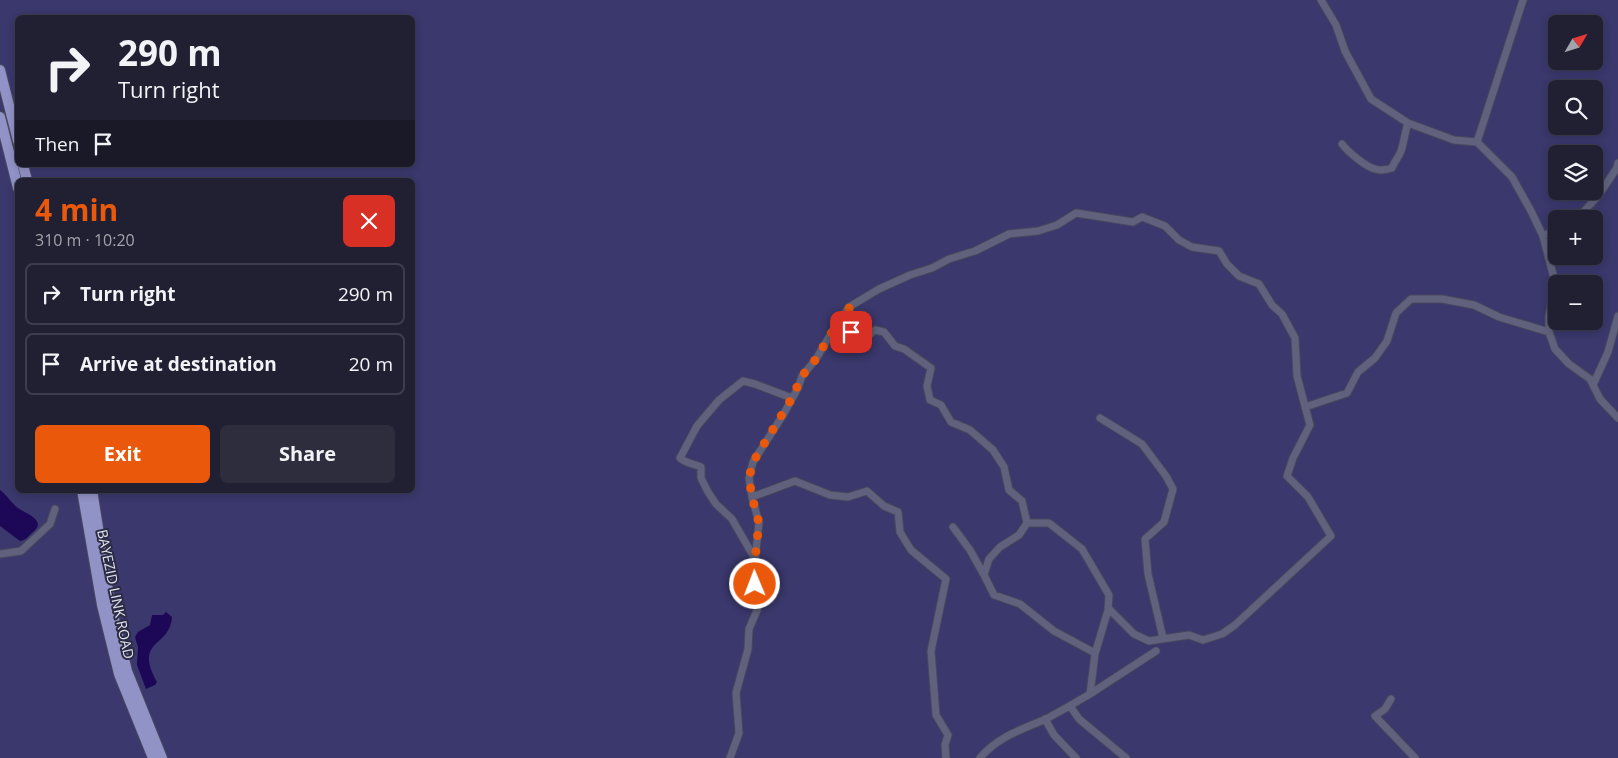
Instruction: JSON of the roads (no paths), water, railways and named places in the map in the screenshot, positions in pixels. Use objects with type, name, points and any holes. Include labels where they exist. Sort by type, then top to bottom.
[{"type":"main road","points":[[0,70],[15,129]]},
{"type":"main road","points":[[0,117],[15,178]]},
{"type":"main road","name":"BAYEZID LINK ROAD","points":[[83,493],[102,605],[120,674],[153,758]]},
{"type":"main road","name":"BAYEZID LINK ROAD","points":[[92,493],[110,603],[127,671],[162,758]]},
{"type":"street","points":[[1322,0],[1336,25],[1345,51],[1371,99],[1408,123],[1454,140],[1477,142],[1512,177],[1543,236],[1555,282],[1549,316],[1549,332],[1555,349],[1569,364],[1590,379],[1600,399],[1618,418]]},
{"type":"street","points":[[1477,142],[1523,0]]},
{"type":"street","points":[[1342,144],[1348,151],[1373,169],[1382,171],[1392,168],[1401,152],[1402,140],[1408,123]]},
{"type":"street","points":[[1585,210],[1598,196],[1617,168],[1618,163]]},
{"type":"street","points":[[730,758],[739,732],[736,693],[748,649],[749,629],[758,608],[755,559],[759,523],[749,478],[753,462],[792,398],[802,376],[816,359],[849,307],[910,275],[932,268],[949,259],[975,251],[1008,234],[1038,231],[1057,225],[1076,213],[1133,222],[1142,216],[1164,226],[1179,240],[1192,247],[1218,251],[1239,276],[1259,284],[1272,306],[1282,314],[1296,338],[1297,376],[1310,425],[1293,458],[1287,476],[1308,497],[1331,536],[1222,634],[1203,640],[1189,635],[1149,641],[1134,634],[1108,608]]},
{"type":"street","points":[[1543,236],[1548,234]]},
{"type":"street","points":[[1305,407],[1347,393],[1358,372],[1376,358],[1387,341],[1396,313],[1411,299],[1442,299],[1474,305],[1499,318],[1549,332]]},
{"type":"street","points":[[849,307],[851,332],[857,340],[865,339],[875,330],[884,332],[895,346],[904,349],[930,368],[927,386],[930,400],[941,405],[951,422],[970,430],[993,450],[1004,466],[1009,490],[1022,501],[1027,522],[1019,535],[1000,547],[989,559],[984,575]]},
{"type":"street","points":[[1593,385],[1608,352],[1618,316]]},
{"type":"street","points":[[755,559],[732,519],[716,504],[708,492],[701,478],[700,467],[684,462],[680,458],[697,426],[718,400],[743,381],[792,398]]},
{"type":"street","points":[[1100,418],[1142,444],[1166,476],[1173,489],[1164,522],[1145,539],[1148,574],[1163,638]]},
{"type":"street","points":[[752,497],[795,481],[830,495],[848,496],[867,491],[884,506],[898,512],[900,532],[911,550],[946,579],[931,651],[936,715],[948,734],[945,745],[946,758]]},
{"type":"street","points":[[0,554],[21,552],[50,524],[55,509]]},
{"type":"street","points":[[1027,522],[1049,524],[1082,549],[1109,595],[1103,630],[1095,653],[1090,694]]},
{"type":"street","points":[[953,527],[970,550],[994,595],[1020,604],[1054,631],[1095,653]]},
{"type":"street","points":[[980,758],[1013,733],[1070,706],[1156,651]]},
{"type":"street","points":[[1391,699],[1385,709],[1375,716],[1415,758]]},
{"type":"street","points":[[1070,706],[1080,719],[1126,758]]},
{"type":"street","points":[[1045,719],[1054,735],[1073,757]]}]
